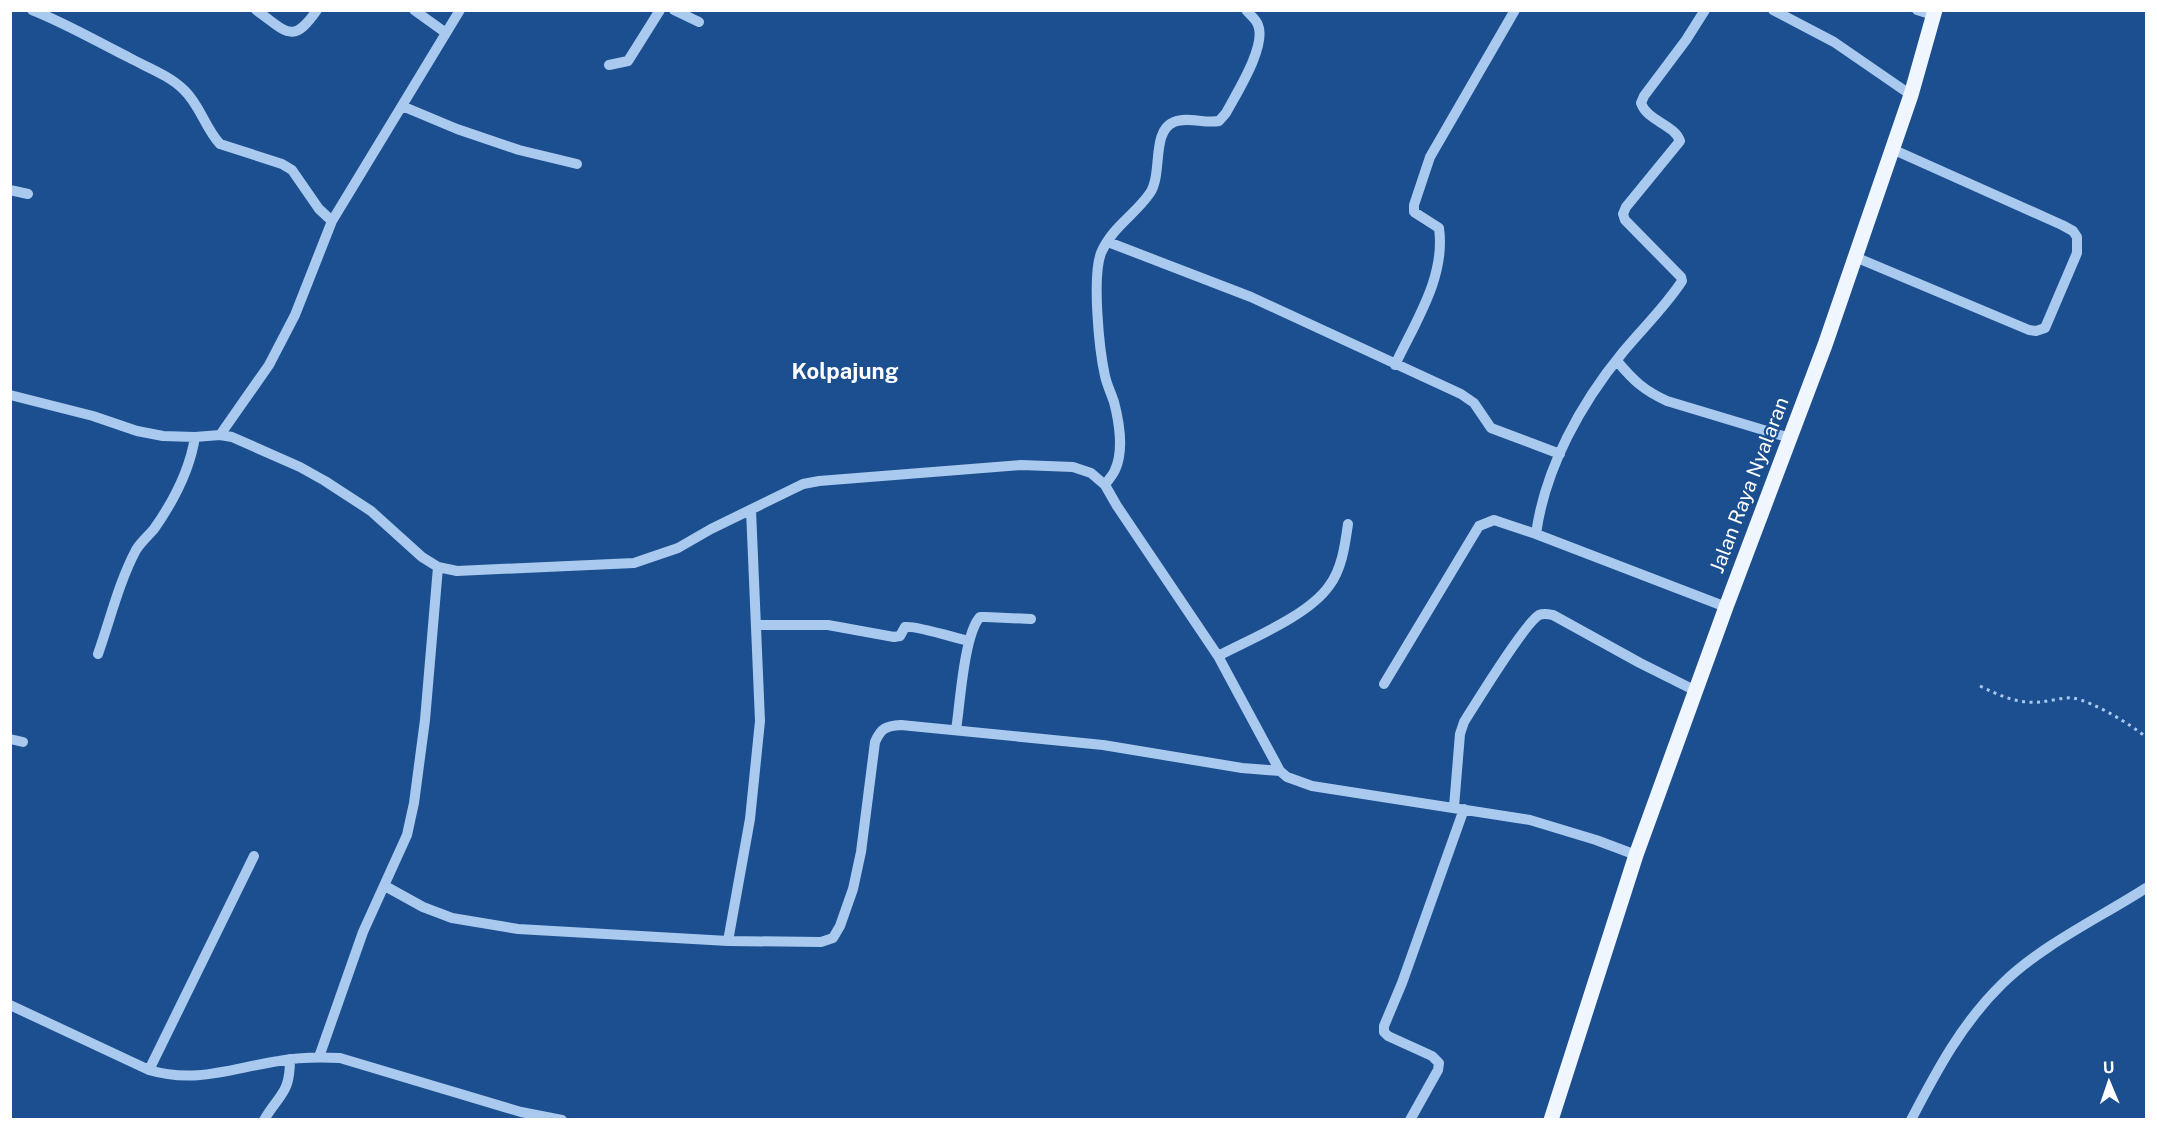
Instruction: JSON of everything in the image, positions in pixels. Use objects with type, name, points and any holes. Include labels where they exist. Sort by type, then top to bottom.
[{"type":"main road","name":"Jalan Raya Nyalaran","points":[[1551,1119],[1636,855],[1825,345],[1911,95],[1934,13]]},
{"type":"street","points":[[32,10],[51,14],[183,88],[191,97],[213,137],[220,144],[282,164],[292,170],[319,209],[332,221]]},
{"type":"street","points":[[256,10],[290,32],[299,32],[318,10]]},
{"type":"street","points":[[414,10],[446,33]]},
{"type":"street","points":[[220,435],[269,365],[295,315],[332,221],[460,10]]},
{"type":"street","points":[[609,65],[628,61],[660,10]]},
{"type":"street","points":[[674,10],[699,22]]},
{"type":"street","points":[[1105,484],[1119,460],[1120,435],[1114,404],[1105,377],[1100,332],[1097,273],[1101,253],[1115,228],[1150,194],[1155,184],[1162,136],[1167,128],[1173,122],[1185,120],[1219,121],[1226,113],[1253,60],[1259,42],[1258,26],[1246,10]]},
{"type":"street","points":[[1395,365],[1434,282],[1441,247],[1439,228],[1418,216],[1414,212],[1414,205],[1430,158],[1515,10]]},
{"type":"street","points":[[1536,534],[1540,509],[1564,440],[1580,411],[1682,281],[1681,277],[1625,220],[1623,214],[1626,207],[1678,144],[1677,135],[1648,114],[1641,103],[1705,10]]},
{"type":"street","points":[[1773,10],[1834,42],[1911,95]]},
{"type":"street","points":[[1917,10],[1934,13]]},
{"type":"street","points":[[402,106],[457,129],[519,150],[577,164]]},
{"type":"street","points":[[1855,257],[2036,331],[2045,328],[2077,253],[2077,237],[2073,231],[1892,149]]},
{"type":"street","points":[[10,190],[28,194]]},
{"type":"street","points":[[1108,242],[1251,297],[1468,398],[1487,423],[1498,431],[1560,454]]},
{"type":"street","points":[[1617,361],[1636,384],[1658,397],[1790,438]]},
{"type":"street","points":[[10,395],[93,416],[137,431],[163,436],[220,435],[232,437],[300,467],[371,512],[422,557],[438,567],[457,571],[531,566],[611,565],[634,562],[678,548],[803,484],[839,478],[1021,465],[1073,467],[1091,473],[1105,484],[1117,506],[1218,656],[1280,771],[1287,777],[1312,786],[1459,808],[1551,825],[1636,855]]},
{"type":"street","points":[[98,654],[128,567],[139,545],[164,515],[181,481],[192,453],[195,437]]},
{"type":"street","points":[[728,941],[750,819],[760,721],[751,510]]},
{"type":"street","points":[[1384,684],[1479,526],[1494,520],[1623,566],[1726,608]]},
{"type":"street","points":[[1218,656],[1293,616],[1329,587],[1338,569],[1348,524]]},
{"type":"street","points":[[319,1057],[363,932],[407,835],[414,803],[424,720],[438,567]]},
{"type":"street","points":[[1410,1119],[1438,1070],[1439,1064],[1432,1056],[1388,1036],[1384,1032],[1384,1026],[1402,983],[1459,808],[1460,734],[1464,722],[1525,630],[1540,615],[1553,615],[1696,691]]},
{"type":"street","points":[[956,730],[969,641],[975,623],[980,617],[1031,619]]},
{"type":"street","points":[[756,625],[828,625],[894,637],[900,636],[905,627],[913,626],[930,633],[969,641]]},
{"type":"street","points":[[385,886],[423,907],[452,918],[518,929],[728,941],[821,942],[833,938],[840,926],[853,889],[861,852],[875,742],[879,731],[887,726],[902,725],[1103,745],[1242,768],[1280,771]]},
{"type":"street","points":[[10,738],[23,742]]},
{"type":"street","points":[[149,1070],[254,856]]},
{"type":"street","points":[[1911,1119],[1956,1039],[1980,1007],[2003,982],[2056,943],[2146,888]]},
{"type":"street","points":[[10,1005],[149,1070],[168,1075],[209,1075],[290,1059],[340,1058],[521,1112],[562,1119]]},
{"type":"street","points":[[264,1119],[287,1086],[290,1077],[290,1059]]},
{"type":"path","points":[[1980,686],[2008,700],[2021,702],[2074,698],[2116,717],[2146,737]]},
{"type":"district","name":"Kolpajung","points":[[845,371]]}]
